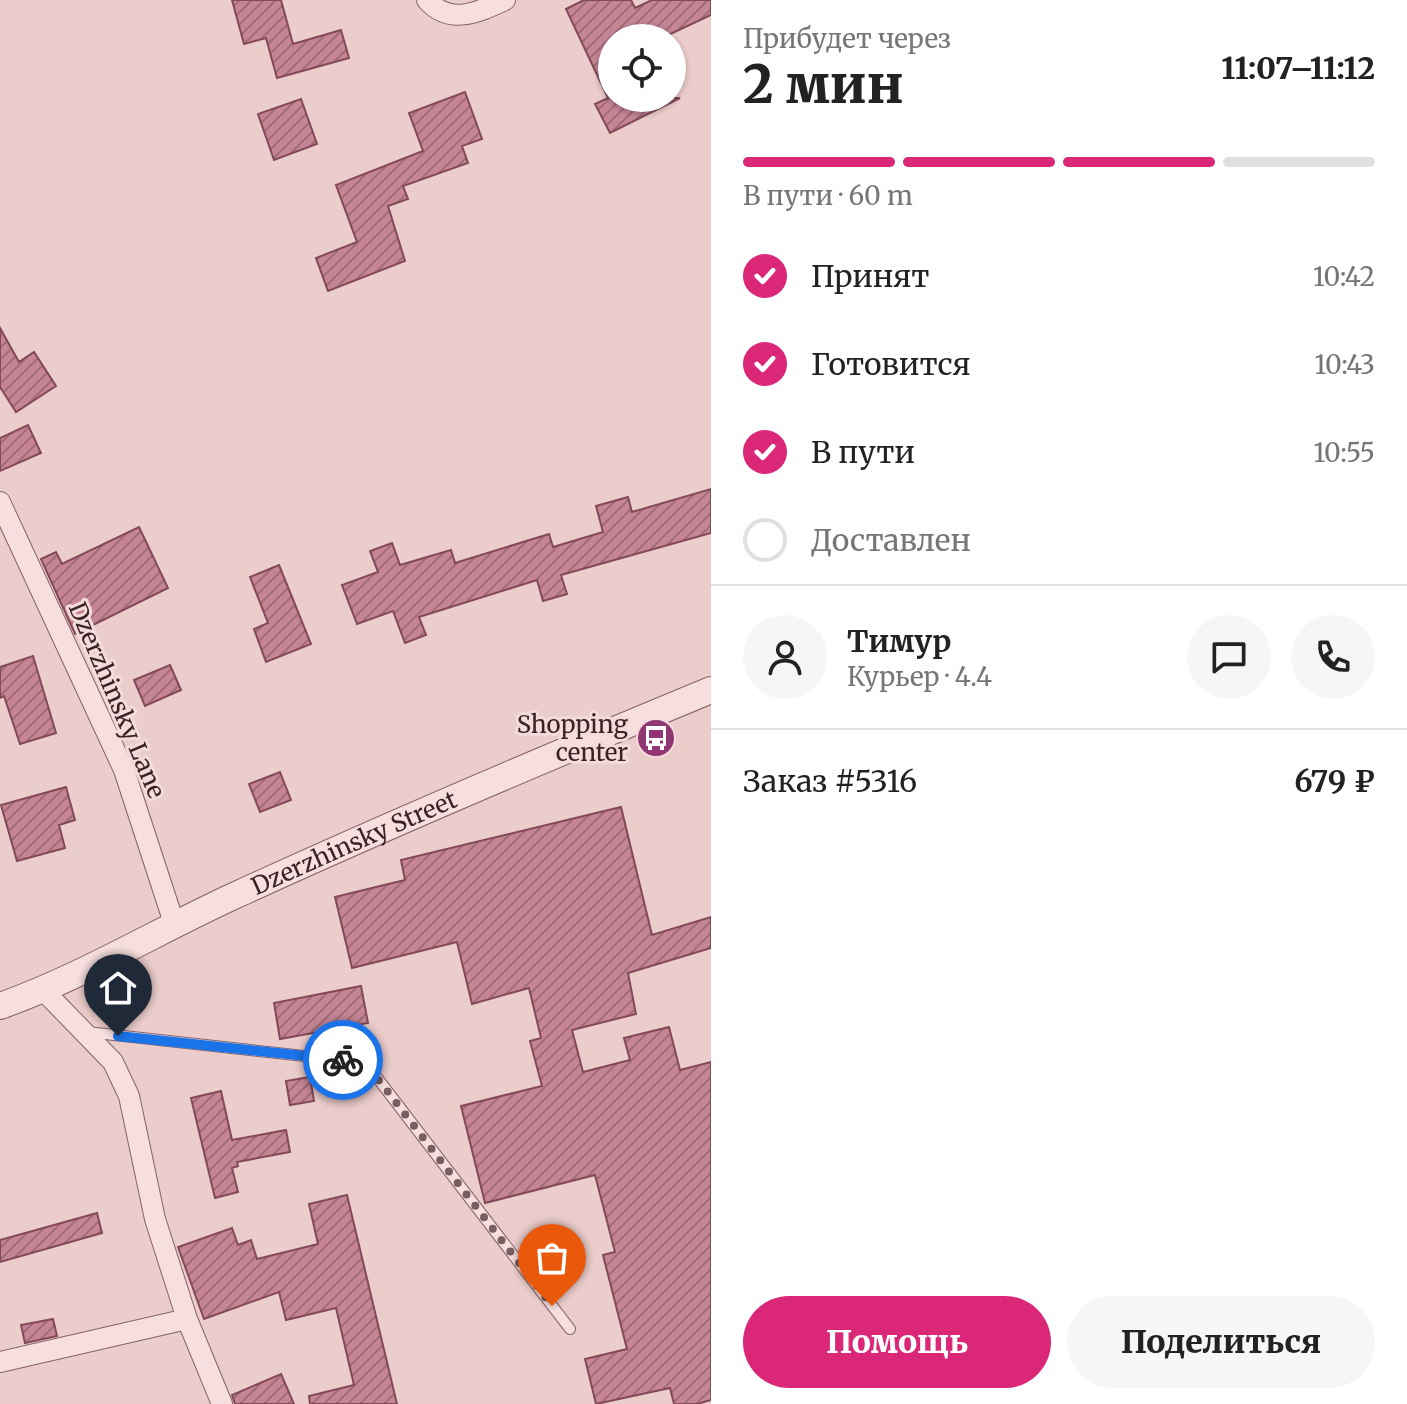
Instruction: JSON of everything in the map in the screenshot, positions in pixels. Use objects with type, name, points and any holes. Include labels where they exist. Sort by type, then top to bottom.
[{"type":"street","points":[[427,0],[444,12],[459,16],[474,14],[505,0]]},
{"type":"street","name":"Dzerzhinsky Lane","points":[[0,502],[124,770],[174,923]]},
{"type":"street","name":"Dzerzhinsky Street","points":[[0,1006],[43,990],[174,923],[428,807],[711,690]]},
{"type":"street","points":[[43,990],[113,1062],[129,1096],[155,1219],[187,1319],[222,1404]]},
{"type":"street","points":[[0,1362],[187,1319]]},
{"type":"lane","points":[[87,1032],[359,1062],[375,1075],[570,1329]]},
{"type":"building","points":[[232,0],[281,0],[293,44],[341,30],[349,58],[277,78],[266,38],[244,44]]},
{"type":"building","points":[[584,0],[631,0],[635,8],[652,0],[711,0],[711,15],[686,27],[686,24],[598,24],[598,77],[566,9]]},
{"type":"building","points":[[465,92],[482,139],[462,146],[468,163],[403,186],[408,199],[388,206],[405,261],[328,291],[316,258],[357,242],[336,185],[423,151],[409,113]]},
{"type":"building","points":[[301,99],[317,144],[274,160],[258,114]]},
{"type":"building","points":[[599,112],[652,112],[610,133]]},
{"type":"building","points":[[0,328],[19,362],[34,352],[56,386],[16,412],[0,387]]},
{"type":"building","points":[[28,425],[41,453],[0,471],[0,438]]},
{"type":"building","points":[[711,489],[711,533],[561,575],[567,594],[543,601],[537,580],[419,617],[426,635],[405,643],[393,611],[357,624],[342,585],[378,572],[370,551],[392,543],[400,565],[451,550],[455,563],[549,534],[553,547],[603,532],[596,506],[628,497],[632,512]]},
{"type":"building","points":[[139,527],[168,588],[75,634],[41,559],[56,552],[62,564]]},
{"type":"building","points":[[279,565],[311,644],[266,662],[254,629],[268,623],[250,577]]},
{"type":"building","points":[[33,656],[56,733],[20,744],[4,696],[0,698],[0,667]]},
{"type":"building","points":[[170,665],[181,690],[145,706],[134,680]]},
{"type":"building","points":[[280,772],[291,800],[260,812],[249,784]]},
{"type":"building","points":[[66,787],[75,820],[59,825],[65,848],[17,861],[1,805]]},
{"type":"building","points":[[621,807],[652,935],[711,917],[711,948],[628,973],[636,1014],[572,1030],[583,1072],[630,1060],[624,1038],[669,1027],[680,1070],[711,1062],[711,1400],[697,1404],[674,1404],[670,1388],[596,1404],[585,1359],[627,1349],[603,1255],[615,1252],[595,1175],[485,1203],[461,1106],[542,1086],[530,1041],[541,1038],[529,988],[472,1004],[457,942],[352,968],[335,897],[405,880],[401,860]]},
{"type":"building","points":[[361,986],[368,1023],[280,1039],[274,1003]]},
{"type":"building","points":[[310,1077],[314,1101],[290,1105],[286,1081]]},
{"type":"building","points":[[221,1091],[232,1140],[286,1130],[290,1152],[237,1162],[238,1166],[232,1168],[238,1192],[215,1198],[191,1098]]},
{"type":"building","points":[[347,1195],[397,1404],[310,1404],[309,1396],[354,1385],[336,1308],[286,1320],[279,1292],[204,1319],[178,1247],[232,1228],[238,1245],[251,1240],[257,1259],[318,1244],[309,1204]]},
{"type":"building","points":[[97,1213],[102,1233],[0,1262],[0,1240]]},
{"type":"building","points":[[53,1319],[57,1336],[25,1343],[21,1325]]},
{"type":"building","points":[[281,1374],[294,1404],[235,1404],[232,1395]]},
{"type":"way so far","points":[[343,1060],[359,1062],[375,1075],[552,1306]]},
{"type":"place","name":"Shopping center","points":[[656,738]]},
{"type":"route","points":[[118,1036],[343,1060]]}]
